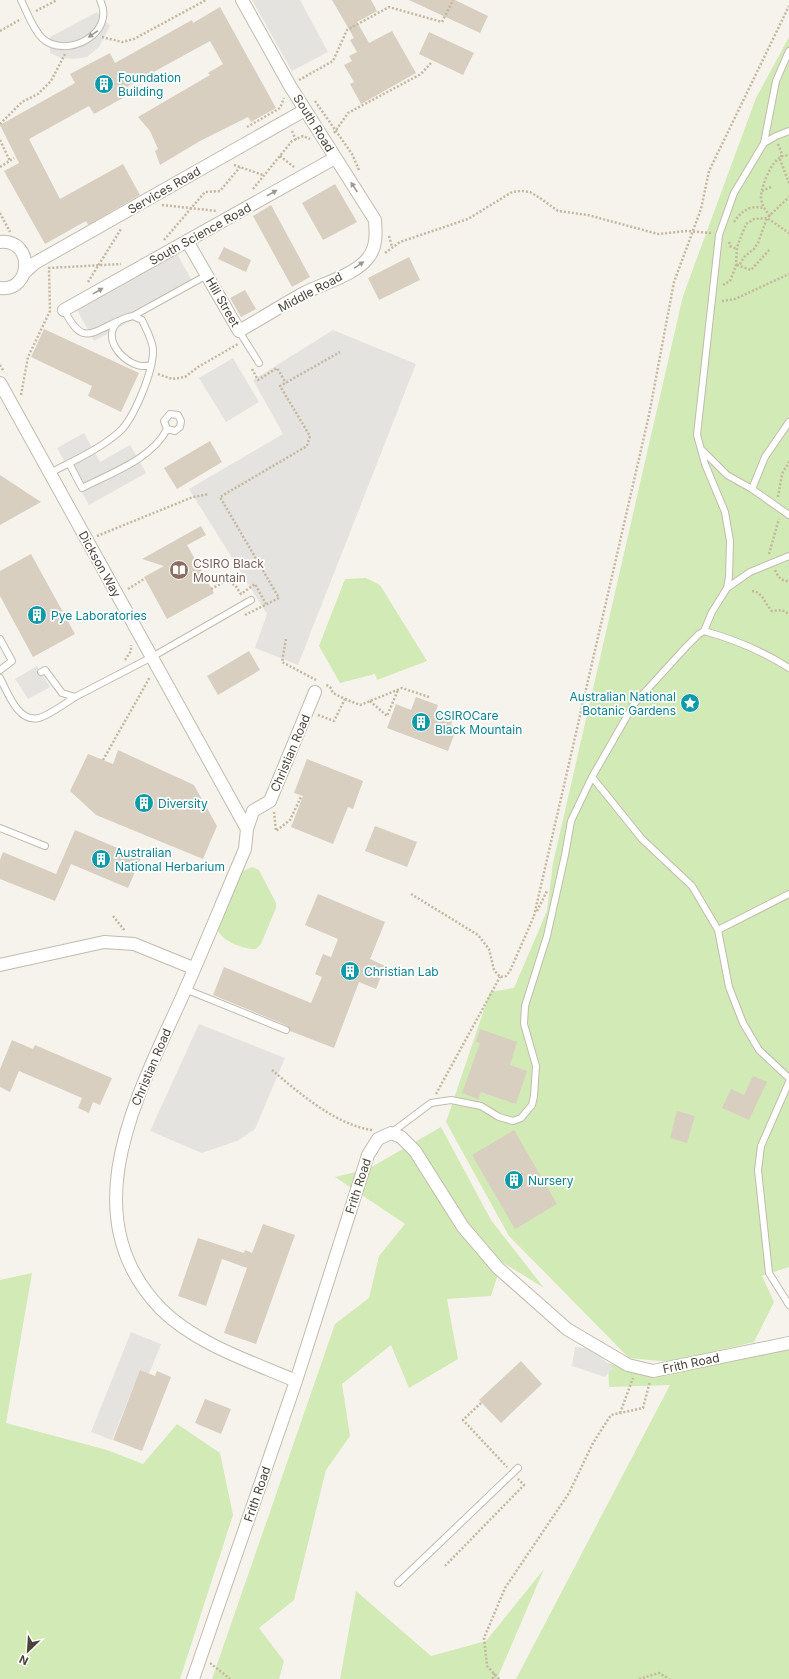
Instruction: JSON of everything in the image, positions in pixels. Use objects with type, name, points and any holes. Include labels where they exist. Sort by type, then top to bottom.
[{"type":"street","name":"South Road","points":[[242,0],[290,86],[375,220],[378,252]]},
{"type":"street","name":"Services Road","points":[[0,288],[10,287],[17,284],[25,272],[35,263],[305,110]]},
{"type":"street","name":"South Science Road","points":[[64,310],[335,158]]},
{"type":"street","points":[[1,239],[11,243],[22,252],[26,265],[25,272]]},
{"type":"street","name":"Hill Street","points":[[187,241],[242,335]]},
{"type":"street","name":"Middle Road","points":[[242,335],[305,293],[362,265],[369,257],[378,252]]},
{"type":"street","name":"Dickson Way","points":[[0,383],[247,828]]},
{"type":"street","name":"Christian Road","points":[[296,1381],[232,1354],[182,1326],[162,1310],[145,1290],[132,1268],[122,1244],[116,1219],[115,1193],[118,1167],[124,1140],[134,1109],[245,849],[247,828],[253,811],[270,801],[315,692]]},
{"type":"street","points":[[0,965],[104,942],[134,944],[194,968]]},
{"type":"street","name":"Frith Road","points":[[193,1679],[296,1381],[368,1155],[378,1139],[391,1133],[401,1137],[415,1151],[462,1228],[498,1268],[567,1329],[628,1365],[653,1371],[789,1343]]},
{"type":"lane","points":[[21,0],[42,38],[53,44],[68,47],[94,34],[103,22],[104,14],[100,0]]},
{"type":"lane","points":[[391,1133],[431,1103],[451,1100],[481,1106],[499,1117],[513,1121],[521,1118],[532,1105],[536,1066],[524,1024],[525,1006],[547,936],[571,822],[592,777],[634,704],[690,643],[704,631],[712,612],[727,588],[729,577],[730,541],[725,512],[700,448],[697,435],[713,304],[719,235],[734,193],[764,144],[776,81],[789,51]]},
{"type":"lane","points":[[764,144],[776,136],[789,131]]},
{"type":"lane","points":[[64,310],[72,326],[80,333],[90,334],[133,316],[207,274]]},
{"type":"lane","points":[[50,473],[101,446],[120,431],[130,416],[151,368],[153,349],[142,320],[133,316]]},
{"type":"lane","points":[[120,321],[112,334],[116,351],[141,366],[151,368]]},
{"type":"lane","name":"Hill Street","points":[[242,335],[260,363]]},
{"type":"lane","points":[[752,489],[765,457],[789,422]]},
{"type":"lane","points":[[69,463],[82,488],[148,453],[159,442],[167,429]]},
{"type":"lane","points":[[700,448],[712,462],[727,475],[752,489],[789,515]]},
{"type":"lane","points":[[727,588],[750,572],[789,556]]},
{"type":"lane","points":[[0,678],[18,710],[26,717],[39,718],[75,697],[152,657],[251,600]]},
{"type":"lane","points":[[704,631],[718,635],[776,659],[789,668]]},
{"type":"lane","points":[[0,639],[12,661],[0,670]]},
{"type":"lane","points":[[41,672],[45,670],[62,693],[75,697]]},
{"type":"lane","points":[[592,777],[642,839],[692,886],[718,930],[729,987],[743,1023],[759,1050],[789,1078]]},
{"type":"lane","points":[[0,828],[45,846]]},
{"type":"lane","points":[[718,930],[789,894]]},
{"type":"lane","points":[[185,990],[286,1030]]},
{"type":"lane","points":[[789,1082],[787,1092],[761,1146],[758,1170],[769,1273],[789,1305]]},
{"type":"lane","points":[[398,1583],[518,1468]]},
{"type":"path","points":[[94,34],[116,41],[128,41],[206,0]]},
{"type":"path","points":[[290,86],[333,61],[347,30],[389,7],[442,22],[453,0]]},
{"type":"path","points":[[534,916],[649,415],[674,282],[701,209],[709,171],[789,6]]},
{"type":"path","points":[[0,124],[22,102],[38,94],[51,81],[62,64],[68,47]]},
{"type":"path","points":[[252,191],[263,175],[292,141],[303,136],[326,144],[348,113],[421,74],[431,63]]},
{"type":"path","points":[[776,136],[782,154],[780,159],[789,183]]},
{"type":"path","points":[[0,140],[10,161]]},
{"type":"path","points":[[280,156],[289,163]]},
{"type":"path","points":[[789,156],[784,156],[771,168],[766,176],[761,200],[768,217],[789,233]]},
{"type":"path","points":[[0,167],[14,158]]},
{"type":"path","points":[[218,159],[263,175]]},
{"type":"path","points":[[163,241],[205,192],[220,191],[240,167]]},
{"type":"path","points":[[762,191],[771,187]]},
{"type":"path","points":[[378,252],[392,247],[400,242],[468,219],[512,192],[521,191],[530,192],[558,211],[588,215],[658,234],[694,231],[719,235]]},
{"type":"path","points":[[736,265],[740,264],[744,257],[754,249],[768,217],[789,197]]},
{"type":"path","points":[[156,205],[192,207],[236,214]]},
{"type":"path","points":[[733,226],[738,217],[746,210],[755,206],[764,208]]},
{"type":"path","points":[[721,288],[724,283],[730,281],[736,265],[736,249],[746,224],[754,219],[768,217]]},
{"type":"path","points":[[75,304],[123,225]]},
{"type":"path","points":[[730,236],[729,244],[736,249]]},
{"type":"path","points":[[736,265],[751,270],[770,249]]},
{"type":"path","points":[[20,400],[28,357],[50,311],[49,268],[98,264],[127,264]]},
{"type":"path","points":[[713,304],[735,299],[789,274]]},
{"type":"path","points":[[151,368],[172,379],[185,377],[242,335]]},
{"type":"path","points":[[241,616],[279,598],[220,496],[308,446],[310,436],[280,386],[340,352]]},
{"type":"path","points":[[258,380],[276,368],[286,383]]},
{"type":"path","points":[[789,462],[782,474],[778,508],[779,521],[769,555],[778,577],[784,581],[789,580]]},
{"type":"path","points":[[100,543],[96,537],[193,497],[209,494]]},
{"type":"path","points":[[126,590],[144,579]]},
{"type":"path","points":[[211,589],[226,581],[236,585],[241,594],[255,584],[266,604]]},
{"type":"path","points":[[752,591],[758,592],[762,595],[766,605],[772,611],[782,610],[789,614]]},
{"type":"path","points":[[286,639],[282,662],[330,687],[333,693],[345,699],[360,704],[402,688],[429,697]]},
{"type":"path","points":[[124,662],[131,651],[131,644]]},
{"type":"path","points":[[144,674],[151,675],[156,679]]},
{"type":"path","points":[[103,760],[151,675]]},
{"type":"path","points":[[370,700],[388,716],[398,689]]},
{"type":"path","points":[[313,716],[318,715],[334,721],[345,699]]},
{"type":"path","points":[[274,809],[276,831],[290,820],[301,797]]},
{"type":"path","points":[[411,894],[478,935],[489,949],[494,970],[500,976],[506,976],[510,971],[547,890]]},
{"type":"path","points":[[113,916],[125,931],[131,934]]},
{"type":"path","points":[[431,1103],[500,976]]},
{"type":"path","points":[[272,1070],[295,1090],[328,1112],[360,1128],[391,1133]]},
{"type":"path","points":[[620,1413],[637,1367]]},
{"type":"path","points":[[500,1679],[488,1666],[484,1638],[505,1588],[569,1493],[594,1443],[611,1415],[643,1408],[653,1371]]},
{"type":"path","points":[[201,1657],[230,1679]]},
{"type":"path","points":[[493,1679],[494,1673]]},
{"type":"path","points":[[639,1679],[659,1673],[669,1679]]},
{"type":"green space","name":"Australian National Botanic Gardens","points":[[789,37],[789,1267],[762,1276],[774,1302],[754,1342],[670,1362],[629,1358],[509,1236],[446,1122],[490,992],[514,988],[547,911],[553,863],[683,296],[756,98]]},
{"type":"green space","points":[[366,578],[380,585],[427,661],[377,680],[375,674],[340,683],[319,646],[345,579]]},
{"type":"green space","points":[[252,867],[259,870],[276,903],[276,908],[261,944],[256,949],[245,948],[227,940],[219,933],[217,928],[241,872]]},
{"type":"green space","points":[[441,1127],[491,1220],[544,1288],[502,1262],[491,1296],[447,1299],[458,1359],[409,1388],[391,1345],[342,1384],[350,1436],[326,1470],[294,1600],[259,1628],[284,1661],[279,1679],[212,1679],[335,1324],[369,1298],[379,1256],[405,1224],[335,1177],[368,1169]]},
{"type":"green space","points":[[32,1273],[6,1423],[107,1450],[143,1464],[177,1424],[220,1453],[233,1515],[180,1679],[0,1679],[0,1280]]},
{"type":"green space","points":[[789,1349],[789,1679],[516,1679],[670,1385],[609,1387],[608,1363],[647,1375]]},
{"type":"green space","points":[[544,1569],[497,1679],[340,1679],[356,1591],[431,1656],[486,1641]]},
{"type":"shaded area","points":[[252,0],[300,0],[328,52],[292,71]]},
{"type":"shaded area","points":[[97,12],[110,26],[99,47],[87,57],[74,59],[61,58],[50,53],[50,37]]},
{"type":"shaded area","points":[[176,252],[195,286],[94,341],[76,308]]},
{"type":"shaded area","points":[[333,330],[416,364],[298,665],[255,648],[267,614],[189,489],[283,434],[253,380]]},
{"type":"shaded area","points":[[233,358],[259,402],[226,422],[199,378]]},
{"type":"shaded area","points":[[84,433],[100,462],[130,445],[146,473],[89,505],[57,448]]},
{"type":"shaded area","points":[[37,666],[50,687],[28,699],[15,679]]},
{"type":"shaded area","points":[[199,1024],[285,1058],[255,1129],[237,1141],[202,1153],[150,1131]]},
{"type":"shaded area","points":[[131,1332],[161,1344],[149,1374],[140,1370],[112,1440],[91,1432]]},
{"type":"shaded area","points":[[575,1347],[592,1349],[613,1368],[605,1377],[572,1366]]},
{"type":"building","points":[[332,0],[371,0],[377,11],[357,22],[369,43],[392,31],[416,73],[361,104],[350,84],[354,82],[344,65],[352,61],[349,56],[357,52],[350,40],[354,38]]},
{"type":"building","points":[[409,0],[455,0],[488,16],[480,33]]},
{"type":"building","points":[[220,7],[276,108],[251,122],[248,117],[200,141],[160,165],[155,151],[158,149],[150,131],[138,117],[210,75],[208,73],[223,64],[210,41],[128,86],[132,93],[94,114],[89,106],[29,139],[60,199],[123,164],[140,195],[88,225],[86,221],[45,244],[4,171],[19,163],[0,125],[75,83],[70,74],[110,53],[115,63],[192,20],[193,23]]},
{"type":"building","points":[[429,32],[474,53],[463,75],[419,54]]},
{"type":"building","points":[[335,184],[357,222],[323,240],[302,203]]},
{"type":"building","points":[[271,205],[310,277],[292,287],[253,216]]},
{"type":"building","points":[[224,247],[251,260],[246,272],[218,259]]},
{"type":"building","points":[[409,257],[420,280],[379,300],[368,278]]},
{"type":"building","points":[[245,290],[256,309],[241,317],[230,298]]},
{"type":"building","points":[[44,329],[139,373],[121,412],[88,396],[92,386],[31,357]]},
{"type":"building","points":[[210,441],[222,462],[177,489],[164,468]]},
{"type":"building","points":[[0,475],[41,502],[0,525]]},
{"type":"building","name":"CSIRO Black Mountain","points":[[201,526],[206,535],[187,545],[214,593],[167,619],[144,577],[164,566],[142,559]]},
{"type":"building","name":"Pye Laboratories","points":[[31,554],[75,634],[33,657],[0,596],[0,571]]},
{"type":"building","points":[[249,651],[260,670],[218,695],[207,676]]},
{"type":"building","name":"CSIROCare Black Mountain","points":[[416,697],[438,705],[436,711],[453,718],[451,725],[457,727],[448,751],[387,728],[396,704],[411,710]]},
{"type":"building","name":"Diversity","points":[[118,750],[194,785],[217,826],[203,859],[96,815],[70,791],[88,754],[113,764]]},
{"type":"building","points":[[307,759],[363,781],[353,809],[348,807],[333,844],[291,827],[303,796],[294,793]]},
{"type":"building","points":[[375,826],[417,842],[407,867],[365,851]]},
{"type":"building","points":[[75,830],[141,858],[128,888],[71,864],[55,901],[0,879],[0,860],[3,852],[56,874]]},
{"type":"building","name":"Christian Lab","points":[[318,894],[385,922],[370,959],[385,966],[376,989],[359,982],[334,1048],[290,1031],[288,1026],[213,995],[224,967],[311,1003],[322,977],[315,974],[323,954],[331,957],[338,939],[305,925]]},
{"type":"building","points":[[480,1029],[517,1042],[510,1065],[527,1071],[516,1104],[481,1092],[478,1099],[462,1093],[480,1043],[476,1042]]},
{"type":"building","points":[[12,1040],[33,1049],[35,1045],[112,1078],[100,1105],[93,1102],[89,1113],[78,1108],[82,1098],[19,1071],[10,1092],[0,1087],[0,1069]]},
{"type":"building","points":[[753,1076],[767,1082],[749,1120],[722,1108],[731,1089],[744,1095]]},
{"type":"building","points":[[677,1111],[695,1116],[687,1143],[670,1138]]},
{"type":"building","name":"Nursery","points":[[514,1130],[557,1204],[515,1229],[472,1155]]},
{"type":"building","points":[[263,1224],[295,1235],[256,1344],[224,1333],[247,1268],[222,1259],[206,1306],[178,1296],[198,1238],[244,1253],[245,1250],[252,1253]]},
{"type":"building","points":[[521,1361],[542,1384],[501,1423],[479,1400]]},
{"type":"building","points":[[140,1370],[155,1376],[157,1371],[171,1377],[142,1451],[113,1440]]},
{"type":"building","points":[[205,1399],[231,1409],[221,1434],[195,1423]]},
{"type":"place","name":"Foundation Building","points":[[104,84]]},
{"type":"place","name":"CSIRO Black Mountain","points":[[179,570]]},
{"type":"place","name":"Pye Laboratories","points":[[37,615]]},
{"type":"place","name":"Australian National Botanic Gardens","points":[[690,703]]},
{"type":"place","name":"CSIROCare Black Mountain","points":[[421,722]]},
{"type":"place","name":"Diversity","points":[[144,803]]},
{"type":"place","name":"Australian National Herbarium","points":[[101,859]]},
{"type":"place","name":"Christian Lab","points":[[350,971]]},
{"type":"place","name":"Nursery","points":[[514,1180]]}]
